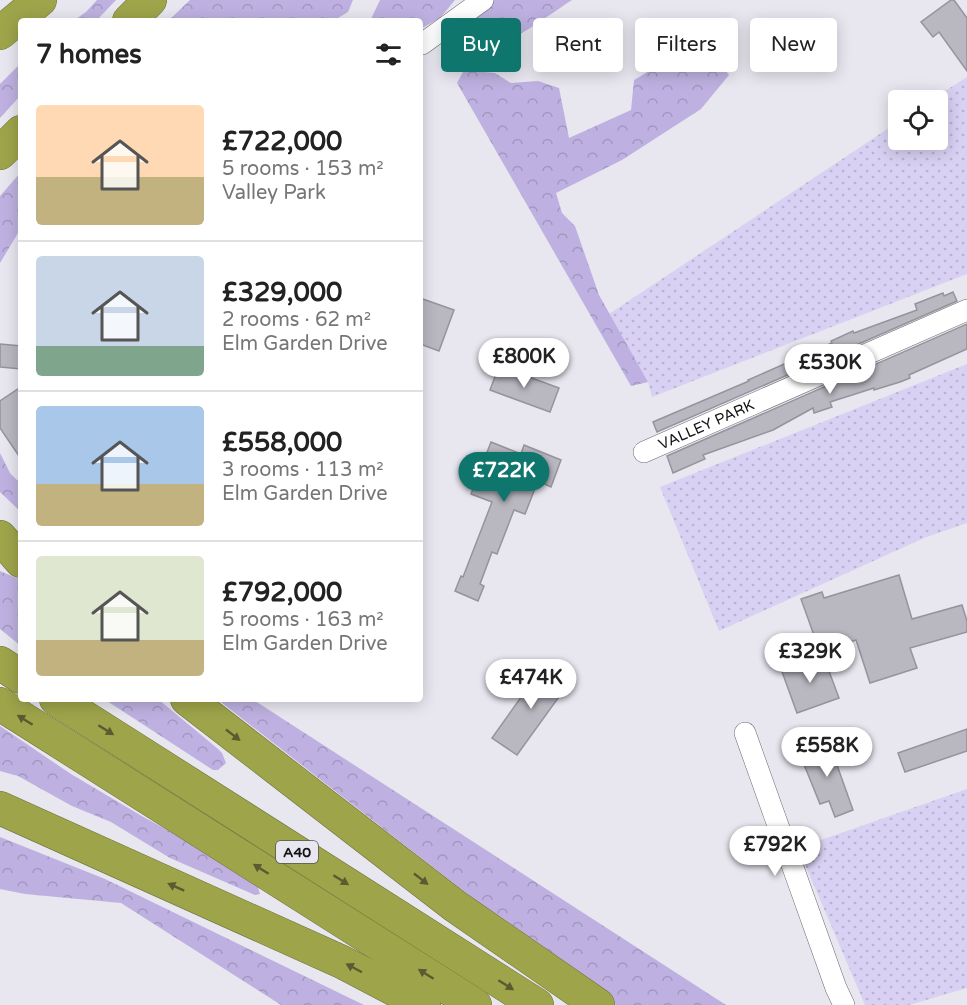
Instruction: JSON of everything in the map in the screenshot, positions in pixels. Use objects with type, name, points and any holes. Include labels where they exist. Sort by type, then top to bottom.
[{"type":"highway","points":[[18,18],[40,0]]},
{"type":"highway","points":[[132,18],[150,0]]},
{"type":"highway","points":[[0,33],[18,18]]},
{"type":"highway","points":[[0,153],[18,135]]},
{"type":"highway","points":[[0,537],[18,558]]},
{"type":"highway","points":[[0,663],[18,674]]},
{"type":"highway","name":"A40","points":[[61,702],[537,1005]]},
{"type":"highway","points":[[191,702],[455,906],[598,1005]]},
{"type":"highway","name":"A40","points":[[0,704],[475,1005]]},
{"type":"highway","points":[[0,808],[342,962],[424,1005]]},
{"type":"street","points":[[423,43],[483,0]]},
{"type":"street","name":"VALLEY PARK","points":[[644,452],[967,310]]},
{"type":"street","points":[[745,734],[844,1005]]},
{"type":"shaded area","points":[[967,77],[967,274],[652,397],[648,382],[609,314],[888,129],[888,150],[948,150],[947,90]]},
{"type":"shaded area","points":[[967,364],[967,523],[924,538],[719,631],[660,487]]},
{"type":"shaded area","points":[[967,789],[967,988],[909,1005],[865,1005],[798,848]]},
{"type":"green space","points":[[97,0],[116,0],[99,18],[77,18]]},
{"type":"green space","points":[[190,0],[353,0],[348,12],[338,18],[171,18]]},
{"type":"green space","points":[[380,0],[455,0],[440,18],[423,27],[423,18],[371,18]]},
{"type":"green space","points":[[490,0],[572,0],[545,18],[533,18],[533,26],[521,33],[521,18],[467,18]]},
{"type":"green space","points":[[18,66],[18,98],[0,118],[0,84]]},
{"type":"green space","points":[[463,72],[485,72],[495,73],[511,83],[538,81],[559,88],[569,138],[631,110],[634,80],[648,72],[727,72],[729,75],[701,109],[622,160],[556,193],[562,213],[575,226],[599,295],[648,382],[631,386],[457,83]]},
{"type":"green space","points":[[18,175],[18,233],[0,263],[0,196]]},
{"type":"green space","points":[[0,453],[10,473],[18,481],[18,509],[0,492]]},
{"type":"green space","points":[[0,571],[18,579],[18,644],[0,629]]},
{"type":"green space","points":[[109,702],[162,702],[222,753],[226,763],[218,770],[213,770]]},
{"type":"green space","points":[[221,702],[257,702],[726,1005],[616,1005],[570,974]]},
{"type":"green space","points":[[0,726],[71,774],[246,873],[257,884],[260,894],[255,895],[170,858],[111,822],[72,806],[18,776],[0,771]]},
{"type":"green space","points":[[0,837],[105,879],[364,1005],[281,1005],[121,903],[25,894],[0,889]]},
{"type":"building","points":[[954,0],[967,18],[967,71],[939,32],[933,37],[921,22]]},
{"type":"building","points":[[953,292],[957,301],[657,432],[653,422],[749,381],[853,331],[854,333],[917,310],[915,304],[943,293],[944,296]]},
{"type":"building","points":[[423,299],[454,310],[439,351],[423,345]]},
{"type":"building","points":[[967,324],[967,349],[909,375],[910,378],[830,402],[832,407],[814,413],[813,408],[773,430],[703,455],[705,459],[673,473],[667,456]]},
{"type":"building","points":[[0,344],[18,346],[18,369],[0,367]]},
{"type":"building","points":[[499,366],[559,388],[550,412],[490,390]]},
{"type":"building","points":[[18,389],[18,455],[0,428],[0,401]]},
{"type":"building","points":[[491,442],[521,454],[524,445],[561,460],[551,487],[538,481],[525,514],[514,510],[497,554],[492,552],[480,584],[484,586],[478,601],[455,591],[461,576],[463,577],[492,502],[471,494]]},
{"type":"building","points":[[899,575],[912,619],[962,605],[967,621],[967,632],[910,648],[917,668],[870,683],[856,640],[820,652],[801,599],[822,592],[824,598]]},
{"type":"building","points":[[823,655],[839,698],[797,713],[781,669]]},
{"type":"building","points":[[544,665],[569,683],[517,755],[492,738]]},
{"type":"building","points":[[967,729],[967,751],[905,772],[898,753]]},
{"type":"building","points":[[827,737],[853,810],[835,817],[829,801],[820,804],[803,762],[813,758],[808,744]]}]
